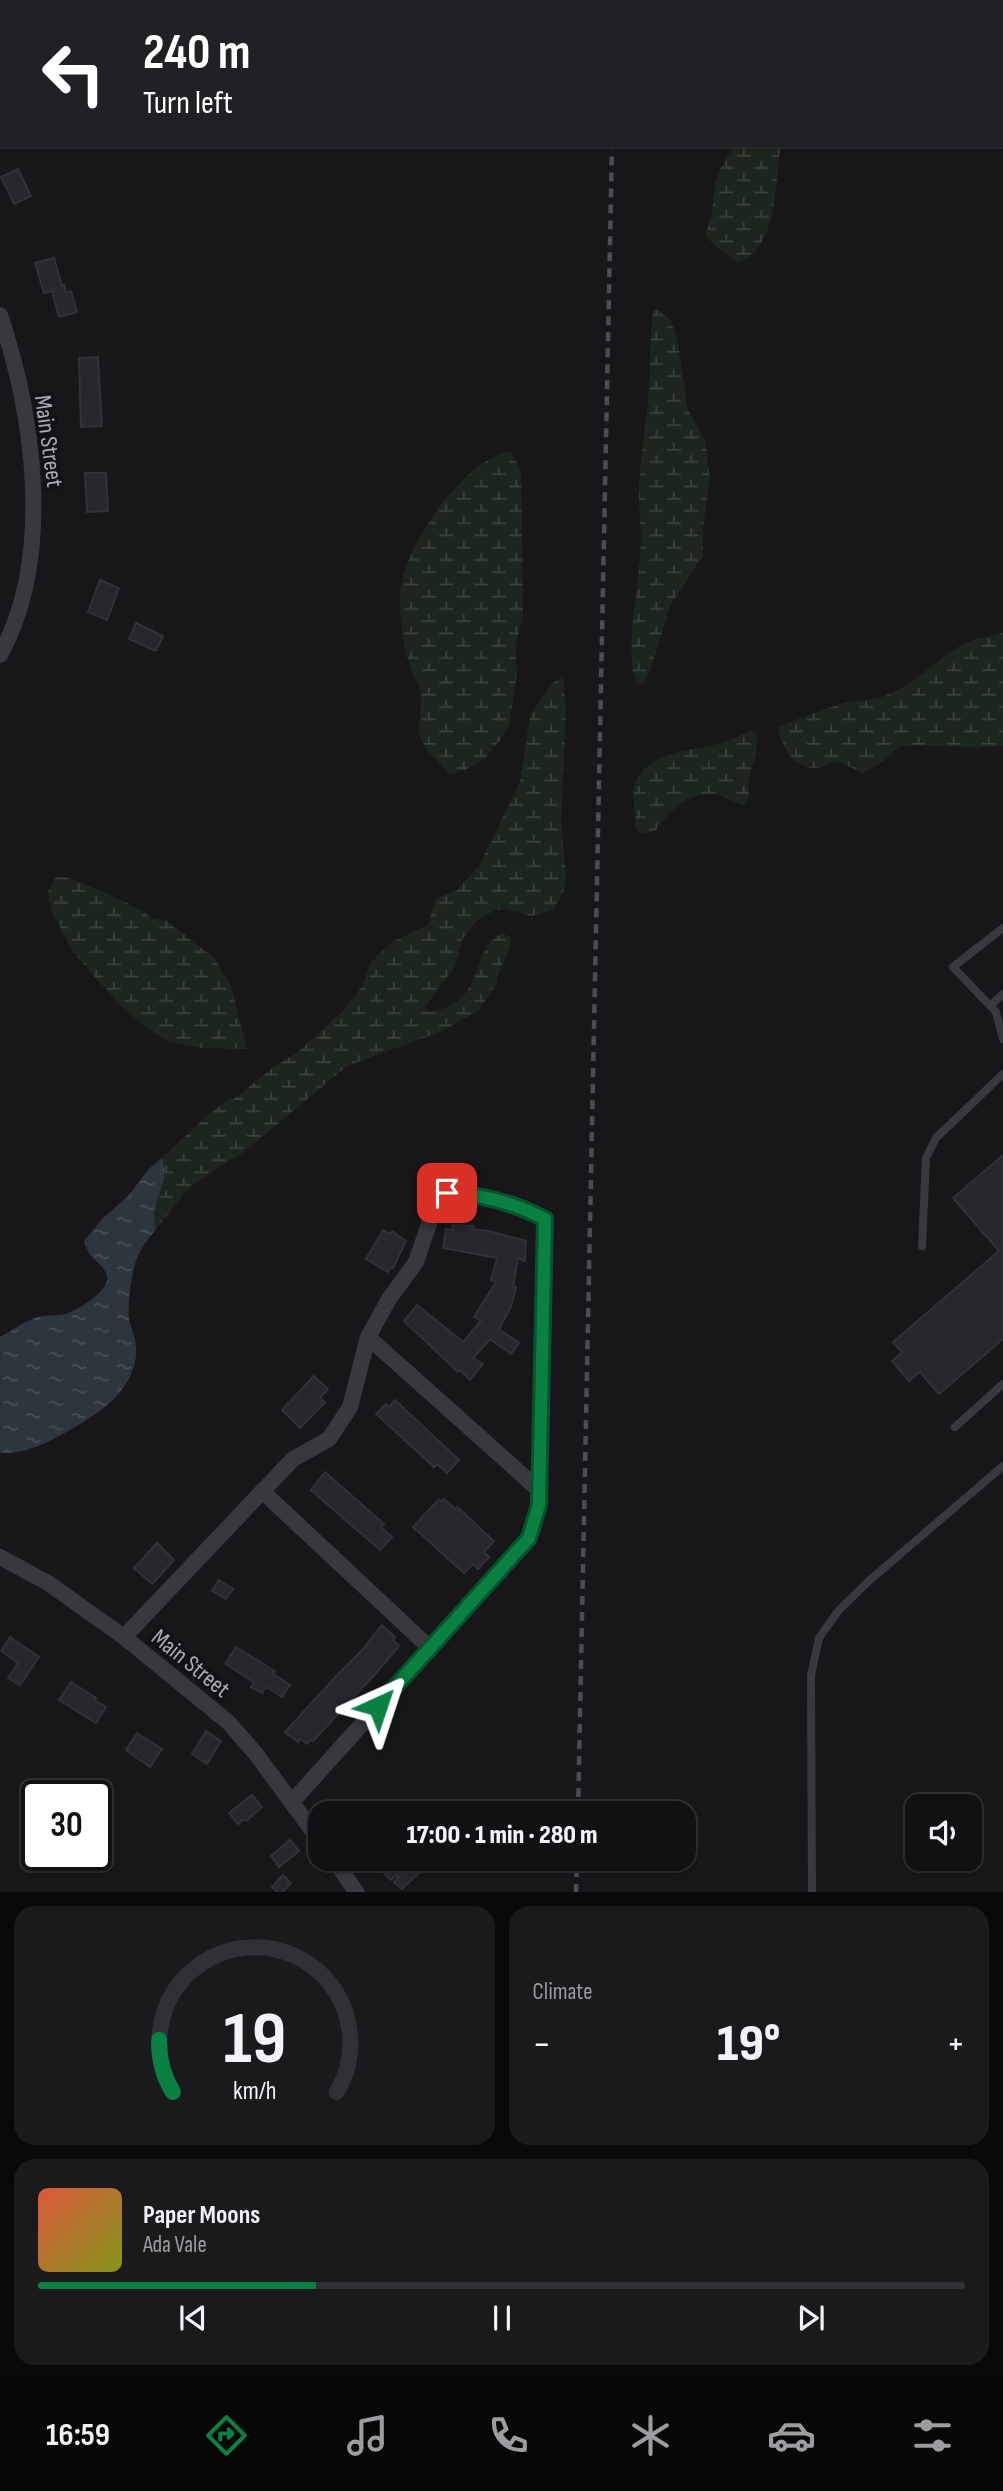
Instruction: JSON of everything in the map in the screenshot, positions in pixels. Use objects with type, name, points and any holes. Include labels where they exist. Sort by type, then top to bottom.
[{"type":"street","name":"Main Street","points":[[0,315],[11,349],[24,415],[34,498],[27,575],[12,629],[0,655]]},
{"type":"street","points":[[124,1637],[293,1459],[329,1439],[350,1407],[368,1337],[389,1299],[416,1262],[430,1221],[447,1193],[469,1194],[519,1205],[545,1219],[539,1505],[529,1538],[292,1802]]},
{"type":"street","points":[[368,1337],[538,1489]]},
{"type":"street","points":[[262,1491],[430,1648]]},
{"type":"street","name":"Main Street","points":[[0,1557],[48,1583],[124,1637],[228,1722],[256,1754],[308,1824]]},
{"type":"street","points":[[342,1871],[357,1892]]},
{"type":"lane","points":[[1003,928],[953,967],[996,1012],[1003,1039]]},
{"type":"lane","points":[[990,1006],[1003,995]]},
{"type":"lane","points":[[922,1246],[926,1158],[936,1138],[1003,1074]]},
{"type":"lane","points":[[955,1427],[1003,1384]]},
{"type":"lane","points":[[812,1892],[811,1675],[819,1638],[839,1610],[870,1580],[1003,1466]]},
{"type":"green space","points":[[734,147],[781,147],[773,211],[768,228],[752,254],[738,263],[705,235],[718,175]]},
{"type":"green space","points":[[653,310],[660,310],[670,320],[677,338],[688,410],[705,441],[710,479],[703,527],[703,556],[670,606],[650,671],[643,684],[638,684],[634,675],[632,644],[641,543],[639,487]]},
{"type":"green space","points":[[511,452],[521,470],[523,615],[515,650],[517,673],[509,725],[486,757],[465,770],[450,774],[431,754],[420,736],[420,693],[403,639],[400,618],[401,588],[405,570],[426,528],[457,486],[475,469],[494,457]]},
{"type":"green space","points":[[1003,633],[1003,746],[900,746],[884,761],[862,773],[833,762],[819,768],[809,768],[790,756],[782,742],[778,728],[782,726],[843,703],[885,696],[905,686],[962,645]]},
{"type":"green space","points":[[563,676],[566,710],[561,819],[566,879],[563,893],[552,910],[531,916],[505,909],[495,910],[475,922],[462,940],[454,968],[424,1008],[429,1012],[448,1007],[461,999],[469,988],[484,951],[503,933],[510,938],[510,947],[496,985],[478,1011],[440,1032],[347,1066],[240,1155],[188,1189],[156,1229],[155,1210],[165,1167],[162,1158],[207,1116],[298,1052],[345,1009],[363,985],[369,965],[394,941],[428,925],[436,899],[457,890],[479,866],[520,782],[530,716],[550,685]]},
{"type":"green space","points":[[751,731],[756,734],[757,742],[749,779],[749,797],[744,805],[718,795],[698,795],[674,809],[655,831],[641,834],[635,827],[634,789],[640,774],[648,766],[678,752],[720,744]]},
{"type":"green space","points":[[56,877],[69,878],[117,898],[146,913],[150,918],[167,921],[214,958],[231,986],[247,1049],[200,1048],[167,1041],[118,1003],[73,952],[51,910],[48,892]]},
{"type":"water","points":[[162,1158],[165,1167],[155,1210],[156,1229],[140,1252],[132,1278],[129,1319],[136,1345],[136,1359],[126,1384],[109,1404],[57,1437],[30,1449],[0,1453],[0,1337],[33,1318],[71,1312],[99,1293],[107,1282],[107,1276],[103,1267],[90,1254],[84,1241]]},
{"type":"building","points":[[18,169],[31,196],[14,204],[1,177]]},
{"type":"building","points":[[54,258],[62,286],[64,285],[66,293],[71,291],[77,312],[59,317],[52,291],[44,293],[35,263]]},
{"type":"building","points":[[98,357],[102,426],[81,427],[79,358]]},
{"type":"building","points":[[85,473],[106,473],[108,511],[87,512]]},
{"type":"building","points":[[100,580],[119,588],[107,620],[88,612]]},
{"type":"building","points":[[136,623],[163,636],[156,651],[129,639]]},
{"type":"building","points":[[1003,1155],[1003,1339],[939,1394],[920,1372],[909,1381],[892,1361],[902,1352],[893,1342],[999,1251],[953,1198]]},
{"type":"building","points":[[452,1225],[473,1226],[472,1229],[526,1241],[525,1261],[518,1258],[513,1287],[516,1287],[511,1307],[499,1329],[519,1343],[511,1354],[490,1339],[473,1358],[483,1364],[470,1380],[404,1321],[417,1305],[463,1342],[481,1321],[474,1317],[496,1282],[491,1280],[497,1258],[443,1248],[446,1229],[453,1230]]},
{"type":"building","points":[[383,1230],[390,1234],[392,1231],[406,1241],[393,1268],[388,1272],[366,1259]]},
{"type":"building","points":[[314,1376],[328,1389],[320,1398],[325,1402],[300,1428],[282,1410]]},
{"type":"building","points":[[395,1400],[459,1460],[447,1473],[437,1464],[434,1467],[376,1414],[386,1404],[389,1407]]},
{"type":"building","points":[[325,1472],[384,1524],[381,1527],[392,1537],[380,1550],[311,1490]]},
{"type":"building","points":[[439,1499],[444,1499],[455,1509],[457,1507],[494,1541],[484,1552],[489,1557],[478,1569],[473,1564],[464,1573],[413,1527]]},
{"type":"building","points":[[157,1543],[174,1560],[152,1584],[134,1568]]},
{"type":"building","points":[[219,1580],[233,1589],[226,1599],[212,1591]]},
{"type":"building","points":[[382,1625],[395,1637],[393,1640],[399,1646],[377,1672],[313,1741],[307,1744],[300,1739],[298,1742],[285,1732],[362,1650]]},
{"type":"building","points":[[10,1637],[39,1657],[20,1685],[8,1678],[18,1663],[1,1651]]},
{"type":"building","points":[[236,1647],[275,1671],[273,1674],[290,1685],[282,1697],[266,1687],[262,1693],[251,1687],[254,1682],[225,1664]]},
{"type":"building","points":[[71,1682],[106,1707],[96,1723],[59,1700]]},
{"type":"building","points":[[206,1731],[221,1741],[207,1764],[192,1754]]},
{"type":"building","points":[[137,1733],[162,1749],[150,1767],[126,1750]]},
{"type":"building","points":[[252,1795],[262,1807],[246,1821],[244,1819],[238,1824],[229,1813]]},
{"type":"building","points":[[290,1840],[299,1851],[279,1867],[271,1856]]},
{"type":"building","points":[[382,1871],[421,1871],[402,1889],[394,1882],[399,1877],[397,1875],[391,1880]]},
{"type":"building","points":[[283,1875],[291,1883],[283,1892],[277,1892],[272,1887]]},
{"type":"railway","points":[[578,1801],[612,147]]},
{"type":"railway","points":[[576,1892],[577,1871]]},
{"type":"route","points":[[378,1706],[529,1538],[539,1505],[545,1219],[519,1205],[469,1194],[447,1193]]}]
